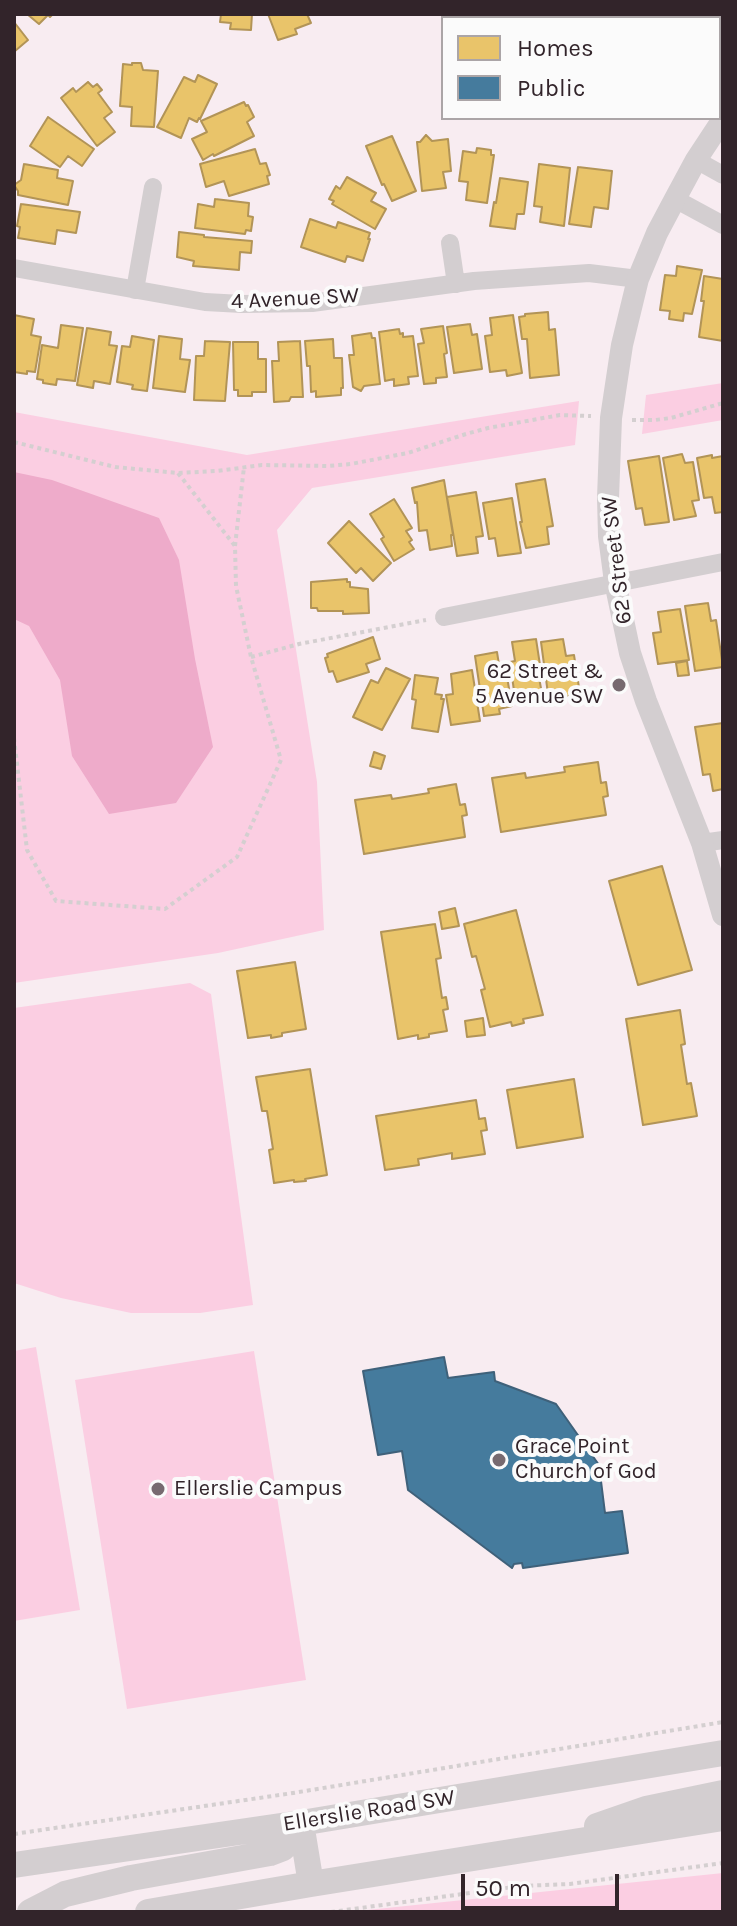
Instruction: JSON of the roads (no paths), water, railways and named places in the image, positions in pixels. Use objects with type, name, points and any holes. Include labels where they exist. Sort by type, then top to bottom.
[{"type":"main road","name":"Ellerslie Road SW","points":[[20,1865],[301,1823],[723,1753]]},
{"type":"main road","points":[[530,1850],[646,1809],[723,1793]]},
{"type":"main road","points":[[148,1912],[723,1818]]},
{"type":"main road","points":[[301,1823],[311,1884]]},
{"type":"main road","points":[[30,1912],[65,1894],[131,1878],[270,1853],[283,1848],[301,1823]]},
{"type":"street","name":"62 Street SW","points":[[723,119],[675,199],[638,279],[622,345],[611,418],[608,498],[615,582],[630,653],[646,701],[712,842],[723,915]]},
{"type":"street","points":[[696,160],[723,175]]},
{"type":"street","points":[[135,290],[153,187]]},
{"type":"street","points":[[675,199],[723,225]]},
{"type":"street","points":[[450,243],[456,284]]},
{"type":"street","name":"4 Avenue SW","points":[[14,268],[205,302],[276,304],[345,300],[456,284],[589,273],[638,279]]},
{"type":"street","points":[[444,617],[723,562]]},
{"type":"place","name":"62 Street & 5 Avenue SW","points":[[619,685]]},
{"type":"place","name":"Grace Point Church of God","points":[[499,1460]]},
{"type":"place","name":"Ellerslie Campus","points":[[158,1489]]}]
